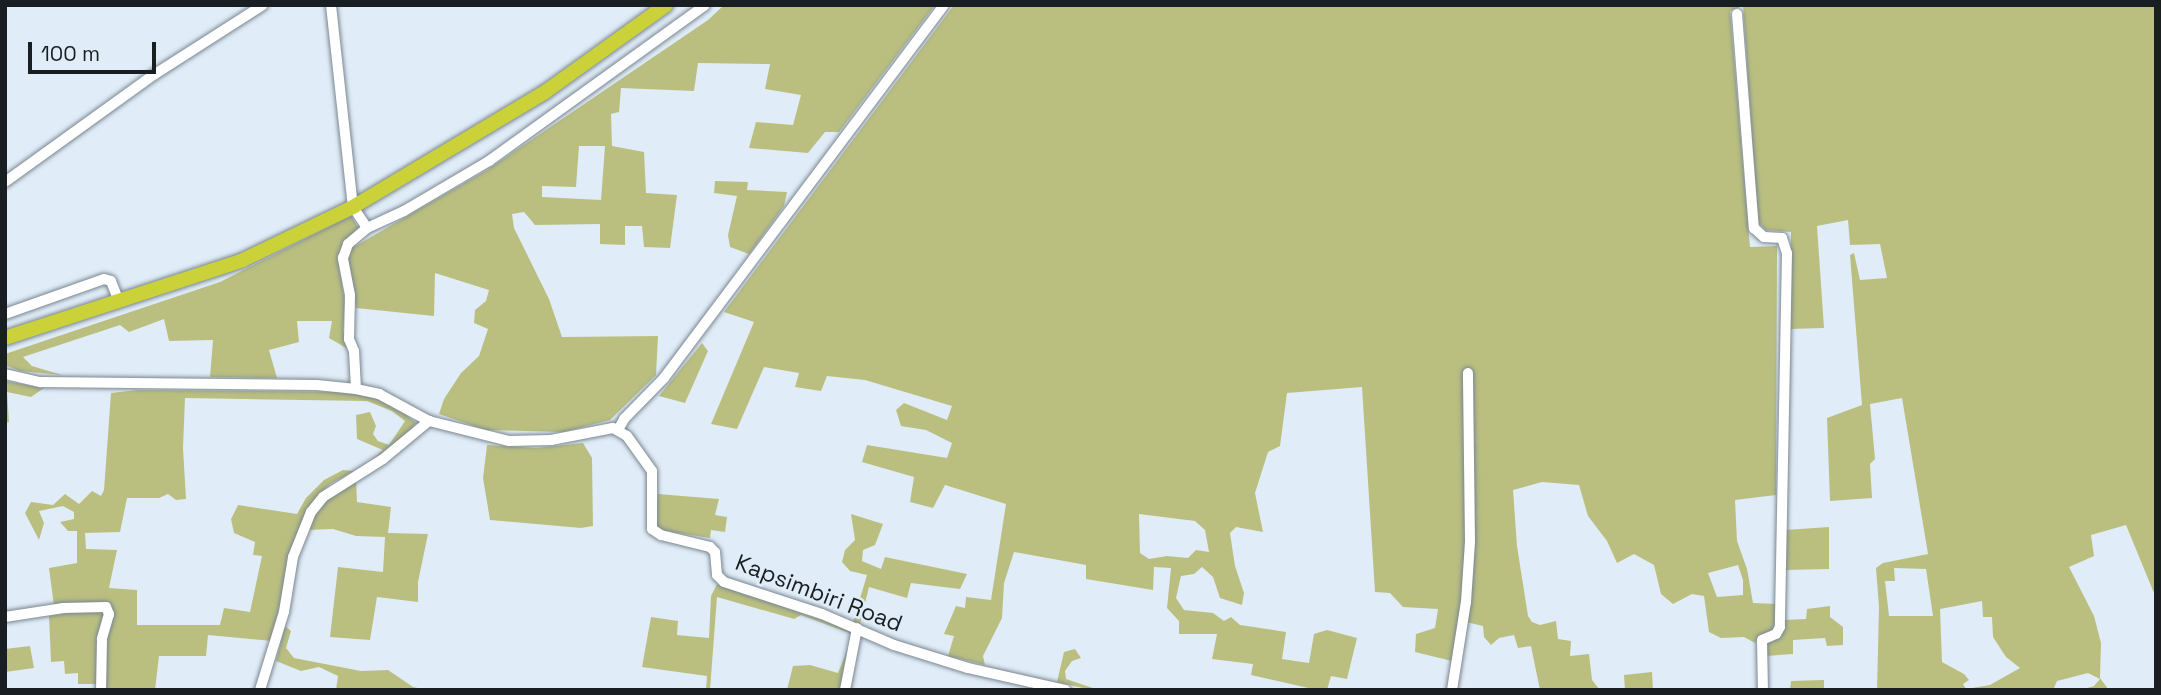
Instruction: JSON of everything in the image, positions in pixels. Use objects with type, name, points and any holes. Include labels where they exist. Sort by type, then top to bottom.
[{"type":"highway","points":[[5,338],[243,260],[353,207],[494,125],[666,5]]},
{"type":"street","points":[[5,182],[155,74],[263,5]]},
{"type":"street","points":[[331,5],[353,207],[367,228]]},
{"type":"street","points":[[356,389],[354,351],[349,338],[350,295],[343,258],[348,244],[367,228],[404,211],[489,161],[705,5]]},
{"type":"street","points":[[5,374],[41,382],[317,385],[356,389],[379,394],[429,421],[509,441],[551,439],[607,428],[618,430],[624,419],[664,378],[944,5]]},
{"type":"street","points":[[1737,14],[1755,228],[1763,237],[1782,238],[1787,253],[1780,627],[1776,634],[1762,640],[1763,690]]},
{"type":"street","points":[[595,57],[610,75]]},
{"type":"street","points":[[5,314],[104,279],[111,281],[119,302]]},
{"type":"street","points":[[1452,690],[1466,602],[1470,542],[1468,373]]},
{"type":"street","points":[[260,690],[284,612],[293,557],[312,512],[323,497],[383,459],[429,421]]},
{"type":"street","name":"Kapsimbiri Road","points":[[618,430],[639,450],[652,471],[654,481],[650,522],[657,533],[710,547],[715,552],[717,575],[724,582],[822,614],[894,645],[968,668],[1066,690]]},
{"type":"street","points":[[5,618],[63,608],[106,607],[109,614],[102,639],[101,690]]},
{"type":"street","points":[[845,690],[857,628]]},
{"type":"green space","points":[[724,5],[935,5],[839,132],[825,132],[808,153],[749,148],[756,122],[793,125],[801,95],[765,89],[770,64],[698,63],[694,91],[621,88],[619,112],[611,114],[612,146],[644,152],[646,193],[677,195],[670,248],[644,247],[642,226],[625,226],[625,245],[600,244],[600,224],[535,225],[524,212],[512,214],[514,228],[549,299],[562,337],[658,336],[656,375],[610,420],[563,432],[486,430],[439,414],[444,399],[461,373],[479,356],[488,329],[474,323],[475,310],[486,301],[489,290],[435,273],[434,316],[356,308],[347,259],[352,248],[487,170],[708,20]],"holes":[[[579,146],[605,146],[601,200],[542,197],[542,186],[576,187]]]},
{"type":"green space","points":[[954,5],[2156,5],[2156,598],[2126,525],[2091,535],[2094,556],[2069,567],[2094,616],[2101,643],[2100,678],[2109,690],[2080,690],[2094,686],[2100,679],[2088,673],[2057,681],[2054,688],[2060,690],[1877,690],[1879,607],[1876,568],[1883,563],[1928,554],[1902,398],[1870,404],[1875,459],[1870,464],[1872,498],[1830,501],[1827,418],[1862,405],[1850,255],[1854,253],[1860,280],[1887,278],[1880,244],[1850,245],[1848,220],[1817,226],[1824,328],[1790,329],[1791,232],[1766,230],[1758,222],[1743,6],[1730,11],[1750,247],[1777,246],[1776,495],[1735,500],[1737,541],[1747,569],[1753,603],[1777,604],[1774,632],[1762,635],[1755,643],[1744,637],[1721,638],[1709,632],[1704,596],[1692,594],[1673,604],[1661,594],[1654,565],[1634,554],[1617,563],[1607,541],[1588,516],[1579,485],[1542,482],[1513,490],[1517,546],[1528,616],[1532,622],[1540,625],[1556,621],[1558,639],[1571,641],[1570,656],[1589,654],[1592,680],[1600,690],[1540,690],[1531,646],[1518,648],[1514,635],[1499,638],[1491,645],[1484,637],[1483,626],[1466,622],[1467,534],[1460,622],[1452,661],[1415,652],[1416,634],[1435,628],[1438,609],[1403,607],[1390,593],[1375,592],[1362,387],[1287,393],[1280,446],[1268,452],[1255,493],[1263,532],[1236,527],[1230,533],[1235,566],[1244,593],[1242,605],[1220,598],[1213,577],[1202,567],[1194,574],[1181,576],[1176,598],[1184,610],[1213,613],[1224,621],[1231,617],[1240,625],[1286,632],[1282,659],[1309,663],[1314,634],[1327,630],[1357,638],[1347,679],[1331,676],[1327,690],[1317,690],[1251,675],[1253,664],[1212,659],[1217,634],[1179,634],[1179,621],[1167,608],[1171,568],[1154,567],[1153,590],[1086,579],[1086,565],[1014,552],[1004,583],[1002,618],[983,656],[985,665],[948,656],[954,636],[944,634],[956,606],[965,608],[966,597],[991,600],[1006,504],[945,485],[933,508],[910,502],[914,477],[862,462],[867,445],[947,458],[952,443],[926,430],[901,426],[896,410],[904,403],[947,420],[952,406],[865,380],[827,376],[821,391],[795,387],[799,373],[764,367],[737,429],[711,424],[754,322],[724,312]],"holes":[[[1139,514],[1195,521],[1205,530],[1209,552],[1196,550],[1188,558],[1167,556],[1149,559],[1140,553]],[[1738,565],[1743,580],[1743,595],[1717,597],[1708,573]],[[1894,568],[1926,569],[1933,616],[1889,616],[1885,581],[1895,581]],[[1982,601],[1983,617],[1992,617],[1993,637],[2006,657],[2020,668],[1990,685],[1966,689],[1963,684],[1969,680],[1964,674],[1942,662],[1940,609]]]},
{"type":"green space","points":[[715,181],[748,182],[747,190],[787,192],[784,206],[749,254],[730,247],[728,235],[737,196],[714,193]]},
{"type":"green space","points":[[351,216],[359,229],[338,259],[345,302],[343,331],[348,349],[329,338],[332,321],[297,321],[299,342],[269,350],[277,378],[210,377],[213,340],[169,341],[164,319],[129,332],[120,325],[23,357],[32,366],[62,375],[20,371],[5,365],[5,354],[220,282]]},
{"type":"green space","points":[[702,343],[708,351],[685,403],[659,396]]},
{"type":"green space","points":[[5,381],[44,388],[31,397],[7,392],[9,422],[5,423]]},
{"type":"green space","points":[[138,390],[357,392],[391,403],[416,423],[409,434],[364,467],[383,450],[357,439],[356,415],[370,412],[376,426],[373,434],[378,441],[389,445],[405,421],[392,411],[367,401],[185,398],[183,448],[186,499],[176,500],[168,494],[159,498],[127,498],[120,532],[85,533],[86,549],[117,550],[109,588],[137,590],[137,625],[220,625],[224,608],[250,612],[262,556],[253,555],[255,542],[234,533],[231,519],[238,505],[297,514],[306,498],[324,480],[343,470],[354,471],[330,484],[317,496],[290,554],[272,641],[208,635],[206,656],[159,656],[155,690],[104,688],[105,639],[114,613],[54,606],[49,568],[77,563],[77,531],[68,531],[60,522],[74,519],[74,512],[63,506],[39,511],[44,523],[39,540],[25,513],[31,502],[53,505],[65,494],[79,504],[92,491],[101,496],[104,490],[111,393]]},
{"type":"green space","points":[[583,443],[592,458],[593,526],[581,528],[490,520],[483,478],[487,445],[536,448]]},
{"type":"green space","points":[[356,479],[357,502],[391,507],[388,533],[428,534],[418,582],[418,602],[377,597],[370,640],[330,637],[338,567],[383,572],[385,537],[356,536],[333,529],[306,530],[322,501]]},
{"type":"green space","points":[[658,494],[719,499],[715,515],[727,517],[725,532],[711,530],[710,538],[659,530],[655,523]]},
{"type":"green space","points":[[851,514],[883,524],[875,545],[863,550],[862,561],[881,569],[885,557],[967,574],[960,589],[911,583],[907,598],[869,587],[860,624],[853,622],[867,575],[850,571],[842,562],[845,550],[855,540]]},
{"type":"green space","points":[[1829,527],[1829,569],[1785,570],[1785,530]]},
{"type":"green space","points":[[717,584],[853,631],[852,634],[801,615],[794,619],[717,597],[710,690],[706,690],[707,676],[642,667],[651,617],[678,621],[677,635],[709,638],[711,596]]},
{"type":"green space","points":[[1830,606],[1830,617],[1843,627],[1843,645],[1827,646],[1825,638],[1793,640],[1793,654],[1766,656],[1768,640],[1783,633],[1784,620],[1806,619],[1807,609]]},
{"type":"green space","points":[[96,609],[102,611],[104,617],[98,684],[78,684],[78,673],[65,674],[64,661],[51,662],[49,616]]},
{"type":"green space","points":[[285,626],[291,631],[286,648],[294,658],[361,671],[388,670],[413,687],[427,690],[336,690],[338,676],[319,667],[301,671],[276,661]]},
{"type":"green space","points":[[851,641],[841,690],[787,690],[793,666],[810,665],[838,673]]},
{"type":"green space","points":[[30,646],[34,668],[5,672],[5,649]]},
{"type":"green space","points":[[1075,649],[1081,658],[1072,661],[1065,671],[1066,679],[1093,688],[1114,690],[1091,690],[1057,682],[1064,652]]},
{"type":"green space","points":[[1652,672],[1653,690],[1625,690],[1624,675]]},
{"type":"green space","points":[[1824,680],[1824,690],[1790,690],[1791,681]]}]
